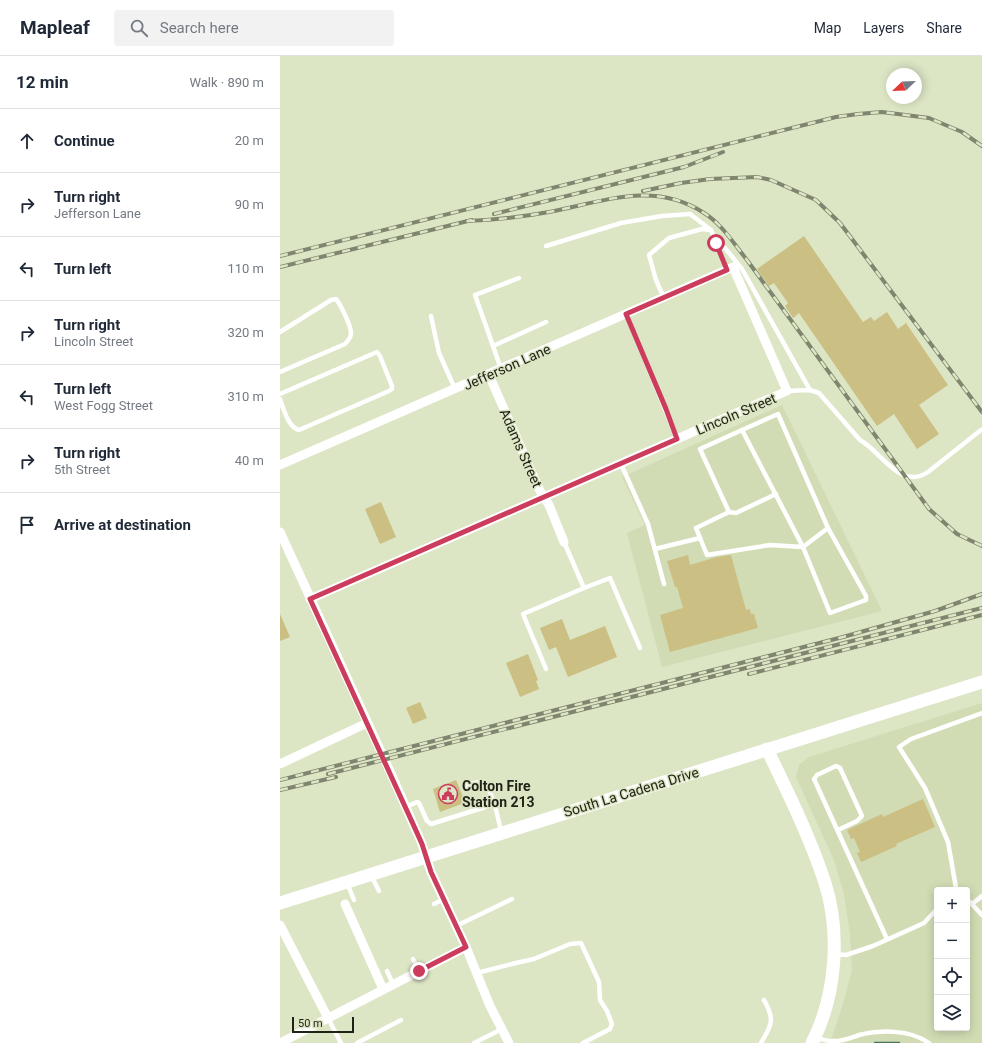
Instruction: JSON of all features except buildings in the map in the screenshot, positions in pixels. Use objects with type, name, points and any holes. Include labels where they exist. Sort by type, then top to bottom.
[{"type":"main road","name":"South La Cadena Drive","points":[[280,903],[982,682]]},
{"type":"main road","points":[[767,749],[802,824],[825,884],[833,931],[832,976],[822,1020],[814,1040]]},
{"type":"street","name":"Jefferson Lane","points":[[280,465],[489,375],[730,268]]},
{"type":"street","points":[[730,268],[787,391]]},
{"type":"street","name":"Adams Street","points":[[489,375],[549,505],[564,542]]},
{"type":"street","name":"Lincoln Street","points":[[310,599],[787,391]]},
{"type":"street","points":[[280,532],[422,844],[444,899],[509,1043]]},
{"type":"street","points":[[280,764],[367,723]]},
{"type":"street","points":[[345,904],[383,989]]},
{"type":"street","points":[[280,925],[328,1018]]},
{"type":"street","points":[[280,1043],[466,947]]},
{"type":"lane","points":[[546,246],[621,223],[662,216],[690,214],[711,230],[716,243],[730,268]]},
{"type":"lane","points":[[664,298],[656,280],[649,256],[669,238],[702,229],[711,230]]},
{"type":"lane","points":[[716,243],[725,248],[742,268],[810,390]]},
{"type":"lane","points":[[501,369],[475,295],[519,278]]},
{"type":"lane","points":[[280,332],[331,300],[336,300],[340,304],[351,331],[349,339],[345,344],[280,372]]},
{"type":"lane","points":[[626,314],[677,439]]},
{"type":"lane","points":[[431,316],[439,353],[455,389]]},
{"type":"lane","points":[[493,346],[546,322]]},
{"type":"lane","points":[[280,394],[377,352],[392,386],[392,389],[389,391],[299,430],[295,429],[291,425],[280,399]]},
{"type":"lane","points":[[787,391],[810,390],[819,393],[860,440],[868,444],[899,474],[912,478],[922,476],[928,472],[981,430]]},
{"type":"lane","points":[[729,512],[700,448],[778,414],[828,528],[866,596],[866,600],[830,613],[803,547],[742,430]]},
{"type":"lane","points":[[621,464],[648,524],[664,584]]},
{"type":"lane","points":[[776,494],[736,513],[729,512],[696,528],[707,555],[770,545],[803,547],[828,528]]},
{"type":"lane","points":[[655,549],[700,538]]},
{"type":"lane","points":[[564,542],[584,588]]},
{"type":"lane","points":[[546,669],[523,614],[610,578],[640,648]]},
{"type":"lane","points":[[956,887],[948,842],[925,788],[899,747],[911,739],[982,713]]},
{"type":"lane","points":[[838,830],[857,821],[862,816],[840,768],[836,766],[817,775],[814,779],[887,939]]},
{"type":"lane","points":[[464,786],[478,782],[485,784],[490,792],[494,804],[501,833]]},
{"type":"lane","points":[[405,807],[418,802],[427,821],[431,824],[494,804]]},
{"type":"lane","points":[[370,874],[379,891]]},
{"type":"lane","points":[[346,882],[354,900]]},
{"type":"lane","points":[[982,896],[972,904],[982,915]]},
{"type":"lane","points":[[434,904],[444,899]]},
{"type":"lane","points":[[456,926],[512,899]]},
{"type":"lane","points":[[833,954],[846,955],[873,946],[924,923],[934,912]]},
{"type":"lane","points":[[477,973],[534,959],[570,944],[581,943],[599,982],[600,1000],[607,1011],[612,1024],[610,1029],[583,1043]]},
{"type":"lane","points":[[413,959],[419,971]]},
{"type":"lane","points":[[387,971],[393,984]]},
{"type":"lane","points":[[761,1043],[770,1028],[772,1020],[770,1010],[764,1000]]},
{"type":"lane","points":[[328,1018],[341,1043]]},
{"type":"lane","points":[[357,1043],[401,1020]]},
{"type":"lane","points":[[474,1043],[502,1029]]},
{"type":"lane","points":[[814,1040],[832,1042],[846,1040],[859,1035],[879,1032],[898,1032],[912,1035],[929,1043]]},
{"type":"shaded area","points":[[782,405],[882,611],[662,667],[627,533],[645,525],[622,477]]},
{"type":"shaded area","points":[[982,703],[982,1043],[830,1043],[852,970],[850,933],[844,894],[834,860],[796,777],[799,765],[809,757]]},
{"type":"waterway","points":[[875,1043],[899,1043]]},
{"type":"railway","points":[[280,256],[836,117],[882,112],[929,118],[962,132],[982,146]]},
{"type":"railway","points":[[494,214],[684,167],[723,152]]},
{"type":"railway","points":[[643,191],[710,179],[757,177],[771,180],[816,200],[840,223],[982,412]]},
{"type":"railway","points":[[467,221],[498,219],[549,212],[628,196],[666,198],[685,203],[704,213],[722,228],[747,260],[929,509],[957,534],[982,546]]},
{"type":"railway","points":[[280,267],[472,220]]},
{"type":"railway","points":[[280,780],[843,637],[935,611],[982,594]]},
{"type":"railway","points":[[328,774],[982,608]]},
{"type":"railway","points":[[749,674],[982,615]]},
{"type":"railway","points":[[280,790],[336,777]]},
{"type":"place","name":"Colton Fire Station 213","points":[[448,794]]},
{"type":"route","points":[[419,971],[466,947],[431,872],[422,844],[393,778],[310,599],[677,439],[626,314],[727,270],[716,243]]}]
